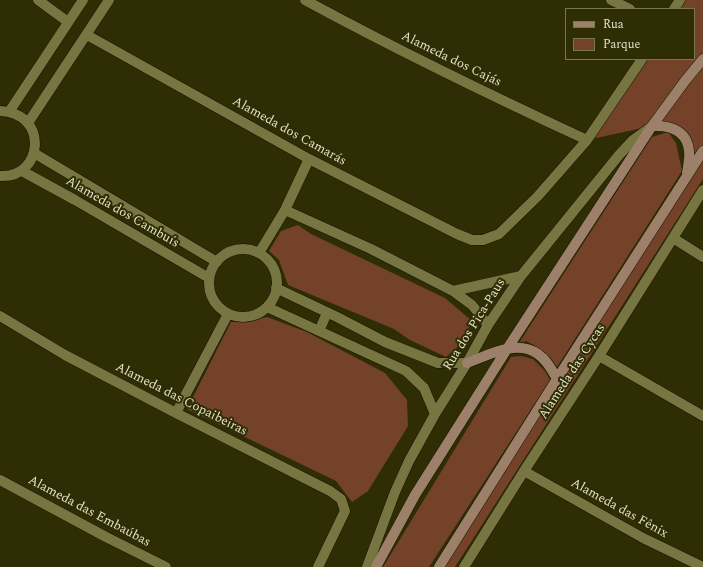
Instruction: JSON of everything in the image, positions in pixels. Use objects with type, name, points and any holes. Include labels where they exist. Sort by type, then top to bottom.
[{"type":"street","points":[[38,0],[68,22]]},
{"type":"street","points":[[0,176],[12,175],[22,170],[29,163],[34,153],[35,142],[33,132],[28,123],[19,116],[4,111],[83,0]]},
{"type":"street","points":[[28,123],[109,0]]},
{"type":"street","name":"Alameda dos Cajás","points":[[305,0],[427,64],[587,140]]},
{"type":"street","points":[[611,0],[628,8]]},
{"type":"street","name":"Alameda dos Camarás","points":[[87,35],[309,159],[457,234],[472,240],[483,240],[499,234],[538,196],[587,140]]},
{"type":"street","name":"Rua dos Pica-Paus","points":[[376,567],[415,495],[507,348],[652,126],[703,59]]},
{"type":"street","points":[[587,140],[641,60]]},
{"type":"street","points":[[652,126],[671,127],[681,133],[687,141],[689,152],[687,175]]},
{"type":"street","name":"Rua dos Pica-Paus","points":[[367,567],[395,492],[409,461],[435,414],[467,364],[488,325],[521,276],[619,155],[633,140],[652,126]]},
{"type":"street","points":[[439,567],[703,151]]},
{"type":"street","name":"Alameda dos Cambuís","points":[[34,153],[217,262]]},
{"type":"street","points":[[259,253],[285,210],[309,159]]},
{"type":"street","name":"Alameda dos Cambuís","points":[[22,170],[209,278]]},
{"type":"street","name":"Alameda das Cycas","points":[[464,567],[703,190]]},
{"type":"street","points":[[285,210],[371,249],[453,291],[472,305],[488,325]]},
{"type":"street","points":[[673,238],[703,257]]},
{"type":"street","points":[[241,249],[259,253],[273,268],[276,278],[276,288],[273,298],[267,307],[248,317],[238,317],[228,314],[221,309],[213,299],[209,287],[209,278],[212,270],[224,255],[232,251],[241,249]]},
{"type":"street","points":[[453,291],[521,276]]},
{"type":"street","points":[[276,288],[385,342],[438,363],[467,364],[507,348],[524,348],[538,354],[548,365],[557,379]]},
{"type":"street","points":[[267,307],[406,371],[424,388],[435,414]]},
{"type":"street","points":[[319,331],[327,312]]},
{"type":"street","points":[[176,413],[228,314]]},
{"type":"street","name":"Alameda das Copaibeiras","points":[[0,316],[65,355],[330,491],[340,499],[345,511],[318,567]]},
{"type":"street","points":[[377,358],[385,342]]},
{"type":"street","points":[[599,356],[703,416]]},
{"type":"street","name":"Alameda das Fênix","points":[[524,471],[643,538],[703,566]]},
{"type":"street","name":"Alameda das Embaúbas","points":[[0,480],[106,537],[166,567]]},
{"type":"green space","points":[[680,0],[703,0],[703,151],[687,175],[689,152],[681,133],[652,126],[587,140],[641,60],[695,60],[695,8],[675,8]]},
{"type":"green space","points":[[668,132],[676,143],[682,171],[557,367],[547,355],[535,346],[526,341],[519,343],[652,137]]},
{"type":"green space","points":[[703,156],[703,179],[455,567],[440,567]]},
{"type":"green space","points":[[298,225],[311,234],[445,298],[472,321],[462,343],[446,357],[410,340],[394,329],[288,285],[279,260],[269,251],[281,231]]},
{"type":"green space","points":[[267,317],[307,332],[385,373],[407,400],[408,426],[368,491],[352,502],[336,481],[187,409],[231,322],[245,322]]},
{"type":"green space","points":[[521,356],[533,359],[545,371],[550,380],[429,567],[383,567],[511,357]]}]
